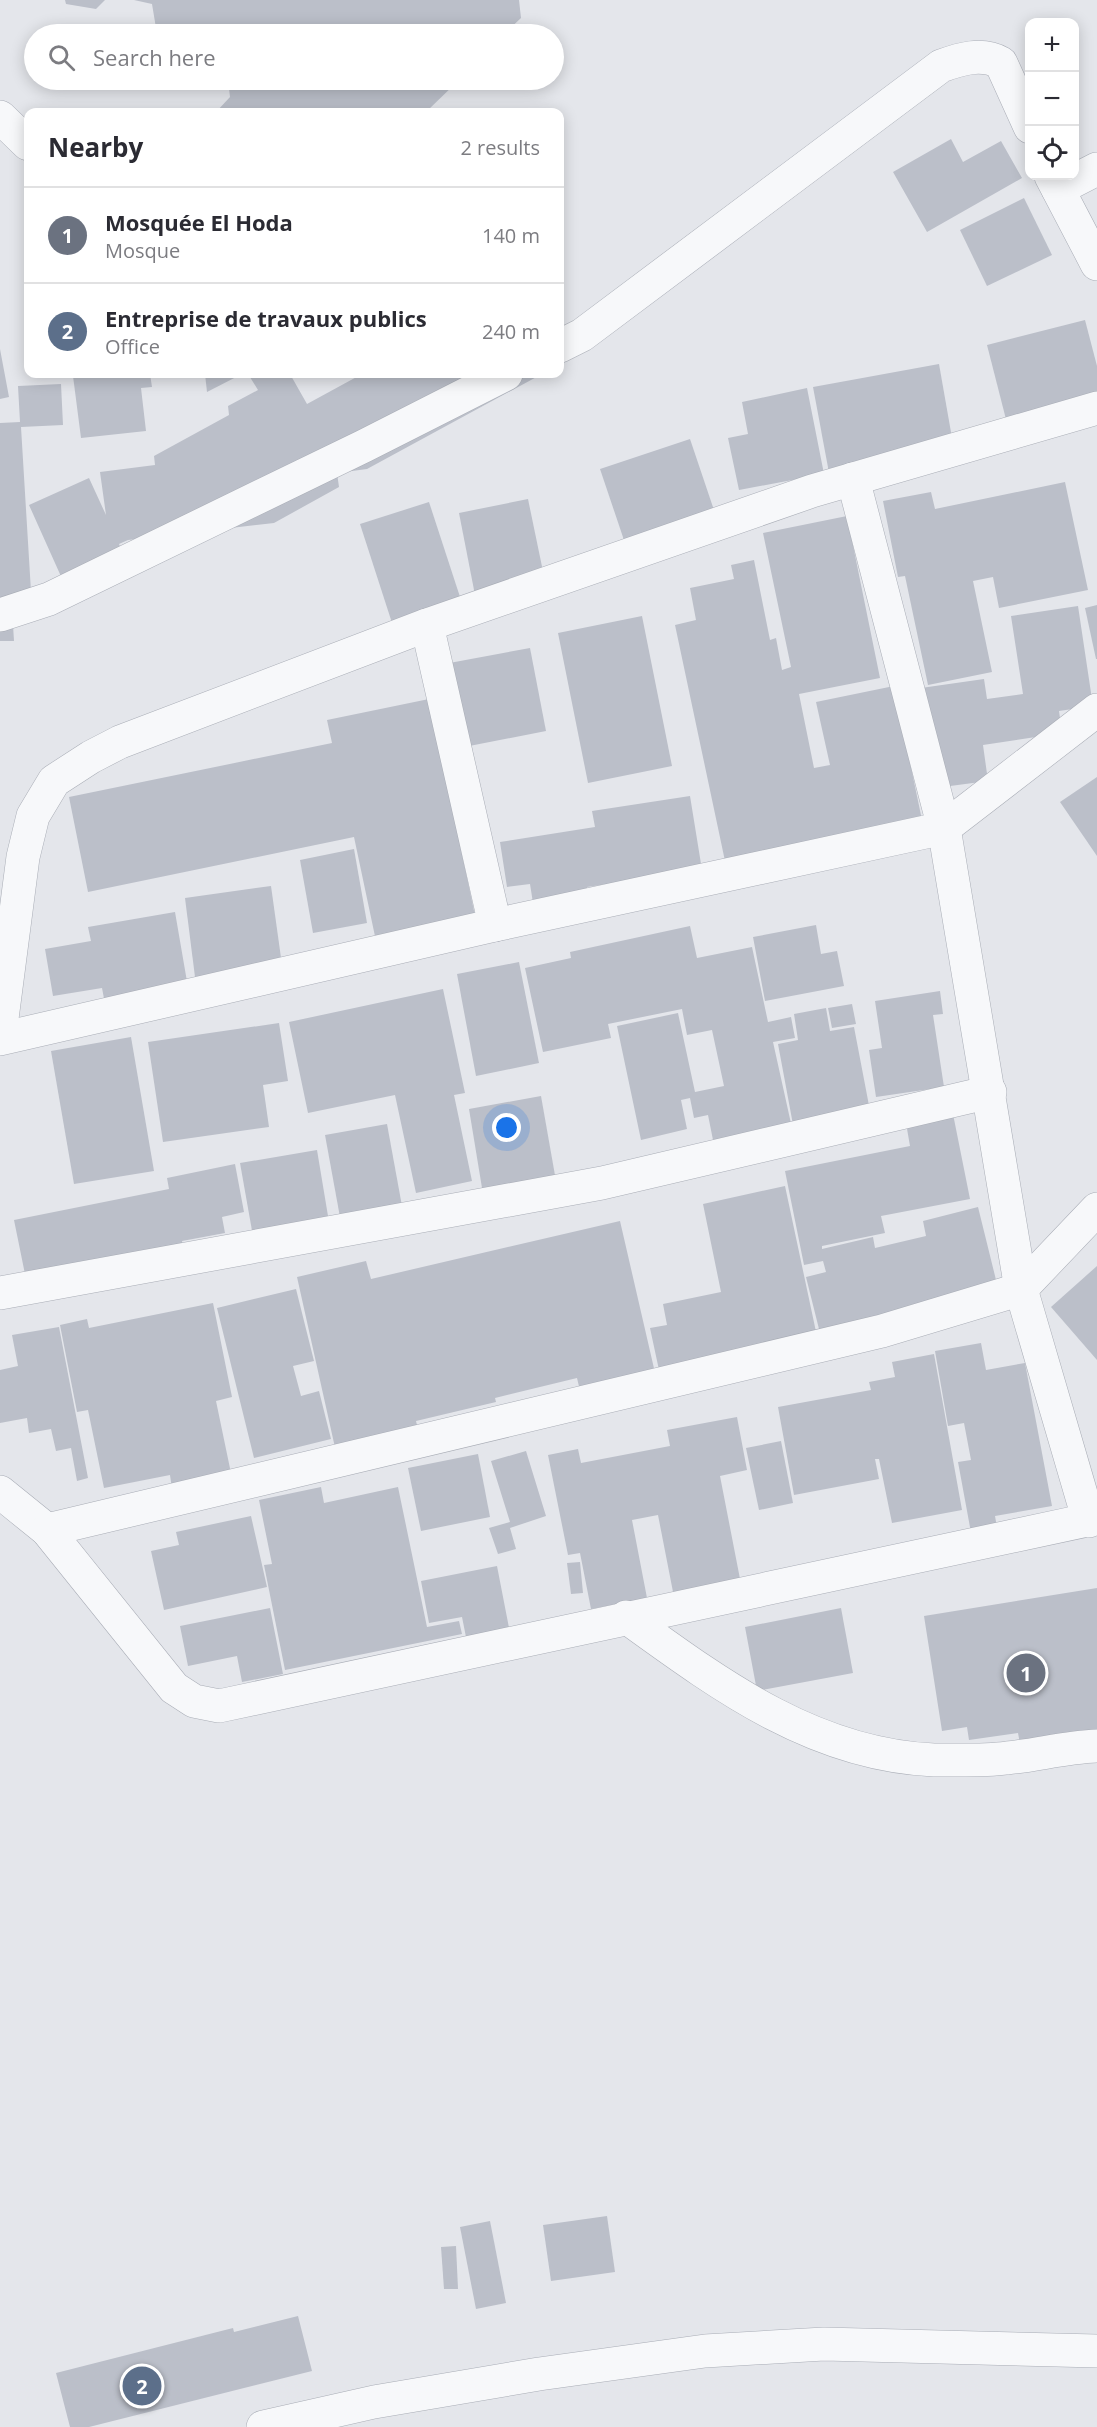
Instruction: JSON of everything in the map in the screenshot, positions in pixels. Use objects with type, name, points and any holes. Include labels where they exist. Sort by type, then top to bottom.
[{"type":"street","points":[[564,344],[582,334],[941,66],[972,57],[985,57],[1001,63],[1029,126]]},
{"type":"street","points":[[0,117],[24,140]]},
{"type":"street","points":[[1097,169],[1054,182],[1097,264]]},
{"type":"street","points":[[0,615],[50,599],[498,378]]},
{"type":"street","points":[[0,1034],[23,857],[33,816],[54,781],[91,757],[120,742],[427,625],[853,479],[1097,408]]},
{"type":"street","points":[[0,1492],[47,1530],[174,1688],[184,1696],[205,1705],[219,1706],[626,1617],[1093,1520],[1021,1289],[990,1092],[944,828],[853,479]]},
{"type":"street","points":[[427,625],[495,925]]},
{"type":"street","points":[[0,1039],[495,925],[944,828],[1097,710]]},
{"type":"street","points":[[0,1293],[602,1183],[990,1092]]},
{"type":"street","points":[[47,1530],[882,1331],[1021,1289],[1097,1209]]},
{"type":"street","points":[[626,1617],[718,1684],[792,1724],[871,1753],[934,1760],[1007,1758],[1072,1746],[1097,1746]]},
{"type":"street","points":[[263,2427],[374,2402],[539,2374],[705,2350],[824,2343],[1097,2351]]},
{"type":"building","points":[[65,0],[105,0],[96,9],[66,4]]},
{"type":"building","points":[[134,0],[519,0],[521,18],[515,24],[155,24],[152,4]]},
{"type":"building","points":[[229,90],[449,90],[430,108],[220,108],[230,97]]},
{"type":"building","points":[[951,139],[963,162],[1001,141],[1022,178],[927,232],[893,172]]},
{"type":"building","points":[[1024,198],[1052,255],[987,286],[960,230]]},
{"type":"building","points":[[1085,320],[1097,366],[1097,413],[1010,435],[987,345]]},
{"type":"building","points":[[0,349],[9,397],[0,399]]},
{"type":"building","points":[[939,364],[955,455],[830,478],[813,387]]},
{"type":"building","points":[[73,378],[151,378],[152,387],[141,388],[146,431],[81,438]]},
{"type":"building","points":[[205,378],[234,378],[207,392]]},
{"type":"building","points":[[250,378],[292,378],[307,404],[355,378],[535,378],[367,469],[337,473],[339,487],[274,523],[128,540],[119,544],[128,565],[68,592],[29,505],[89,478],[106,515],[100,472],[155,465],[154,456],[229,415],[228,406],[258,390]]},
{"type":"building","points":[[61,384],[63,425],[21,427],[32,608],[12,609],[14,641],[0,641],[0,423],[20,422],[18,386]]},
{"type":"building","points":[[807,388],[824,474],[739,490],[728,438],[748,434],[742,402]]},
{"type":"building","points":[[690,439],[717,519],[627,549],[600,469]]},
{"type":"building","points":[[1065,482],[1088,590],[999,608],[993,577],[973,581],[992,672],[928,685],[905,576],[898,577],[883,501],[931,492],[935,509]]},
{"type":"building","points":[[528,499],[545,581],[475,595],[459,513]]},
{"type":"building","points":[[429,502],[462,603],[393,626],[360,524]]},
{"type":"building","points":[[847,516],[880,678],[799,694],[814,768],[830,765],[816,702],[894,686],[922,820],[725,861],[675,625],[696,620],[690,588],[734,579],[731,565],[754,560],[770,640],[776,638],[782,670],[791,667],[763,533]]},
{"type":"building","points":[[1097,605],[1097,659],[1096,659],[1085,608]]},
{"type":"building","points":[[1078,606],[1093,706],[1059,711],[1062,733],[983,745],[988,781],[935,788],[921,688],[984,679],[987,699],[1023,694],[1011,616]]},
{"type":"building","points":[[642,616],[672,766],[588,783],[558,633]]},
{"type":"building","points":[[530,648],[546,731],[459,748],[444,664]]},
{"type":"building","points":[[429,699],[476,920],[376,941],[354,837],[88,892],[69,797],[332,743],[327,720]]},
{"type":"building","points":[[1097,777],[1097,856],[1060,802]]},
{"type":"building","points":[[690,796],[702,870],[587,887],[588,894],[533,903],[530,884],[507,887],[500,842],[595,827],[592,811]]},
{"type":"building","points":[[354,849],[367,923],[313,933],[300,860]]},
{"type":"building","points":[[271,886],[282,965],[195,977],[185,898]]},
{"type":"building","points":[[175,912],[190,999],[107,1014],[102,988],[53,996],[45,949],[91,941],[88,927]]},
{"type":"building","points":[[816,925],[821,954],[837,951],[844,986],[765,1001],[753,937]]},
{"type":"building","points":[[690,926],[697,958],[752,947],[768,1022],[791,1017],[795,1038],[773,1042],[792,1128],[714,1145],[708,1115],[694,1118],[690,1098],[681,1100],[687,1129],[641,1140],[617,1026],[678,1013],[695,1092],[724,1086],[712,1030],[687,1035],[682,1009],[608,1024],[611,1038],[543,1052],[525,968],[571,958],[570,952]]},
{"type":"building","points":[[519,962],[539,1063],[476,1076],[457,974]]},
{"type":"building","points":[[443,989],[465,1093],[454,1095],[472,1181],[416,1193],[395,1095],[308,1113],[289,1022]]},
{"type":"building","points":[[940,991],[943,1014],[933,1015],[944,1087],[876,1097],[869,1050],[882,1048],[875,1001]]},
{"type":"building","points":[[852,1004],[856,1024],[832,1028],[828,1008]]},
{"type":"building","points":[[826,1008],[830,1031],[854,1027],[871,1116],[794,1130],[778,1044],[798,1040],[794,1014]]},
{"type":"building","points":[[279,1023],[288,1081],[263,1085],[269,1127],[163,1142],[148,1042]]},
{"type":"building","points":[[131,1037],[154,1171],[74,1184],[51,1051]]},
{"type":"building","points":[[541,1096],[556,1181],[483,1194],[469,1109]]},
{"type":"building","points":[[953,1114],[970,1199],[881,1216],[885,1233],[822,1246],[822,1249],[873,1237],[875,1248],[926,1236],[923,1221],[978,1207],[997,1284],[822,1341],[806,1277],[826,1272],[823,1261],[804,1265],[785,1171],[910,1146],[906,1123]]},
{"type":"building","points":[[387,1124],[406,1228],[344,1239],[325,1135]]},
{"type":"building","points":[[317,1150],[333,1246],[257,1259],[240,1163]]},
{"type":"building","points":[[235,1164],[244,1212],[222,1217],[225,1233],[182,1241],[187,1269],[26,1279],[14,1220],[169,1189],[167,1178]]},
{"type":"building","points":[[785,1186],[822,1360],[662,1384],[650,1328],[667,1325],[663,1304],[721,1292],[703,1204]]},
{"type":"building","points":[[620,1221],[656,1377],[581,1395],[577,1378],[495,1398],[496,1402],[416,1421],[421,1442],[338,1461],[297,1277],[366,1261],[371,1279]]},
{"type":"building","points":[[1097,1266],[1097,1360],[1051,1307]]},
{"type":"building","points":[[296,1289],[314,1361],[293,1366],[301,1396],[319,1391],[331,1439],[254,1458],[217,1308]]},
{"type":"building","points":[[213,1303],[232,1397],[216,1401],[232,1478],[172,1489],[170,1475],[104,1488],[88,1410],[77,1412],[60,1325],[87,1319],[89,1328]]},
{"type":"building","points":[[59,1327],[88,1478],[77,1481],[71,1448],[56,1451],[51,1429],[29,1433],[27,1418],[0,1423],[0,1370],[18,1366],[12,1335]]},
{"type":"building","points":[[981,1343],[986,1370],[1025,1363],[1052,1506],[995,1516],[998,1533],[972,1538],[958,1462],[971,1460],[964,1423],[948,1426],[935,1351]]},
{"type":"building","points":[[934,1354],[962,1510],[892,1523],[879,1459],[875,1459],[879,1479],[794,1495],[778,1407],[871,1390],[869,1382],[895,1377],[892,1362]]},
{"type":"building","points":[[737,1417],[747,1470],[720,1476],[741,1584],[674,1597],[658,1515],[632,1520],[647,1598],[591,1609],[580,1553],[568,1555],[548,1455],[578,1449],[581,1463],[670,1446],[667,1430]]},
{"type":"building","points":[[781,1441],[793,1503],[759,1510],[746,1448]]},
{"type":"building","points":[[526,1451],[546,1516],[510,1528],[516,1549],[498,1554],[489,1528],[510,1522],[491,1461]]},
{"type":"building","points":[[478,1454],[490,1517],[421,1531],[408,1468]]},
{"type":"building","points":[[321,1487],[324,1503],[398,1487],[427,1627],[459,1621],[462,1634],[285,1670],[264,1565],[272,1564],[259,1500]]},
{"type":"building","points":[[251,1516],[267,1587],[164,1610],[151,1551],[179,1545],[176,1532]]},
{"type":"building","points":[[580,1562],[583,1593],[571,1594],[567,1563]]},
{"type":"building","points":[[497,1566],[510,1633],[467,1642],[462,1617],[429,1623],[421,1581]]},
{"type":"building","points":[[1097,1588],[1097,1731],[1020,1744],[1018,1733],[969,1740],[967,1727],[942,1731],[924,1616]]},
{"type":"building","points":[[270,1608],[283,1674],[242,1682],[237,1656],[188,1666],[180,1626]]},
{"type":"building","points":[[841,1608],[853,1673],[757,1691],[745,1627]]},
{"type":"building","points":[[607,2216],[615,2272],[551,2281],[543,2225]]},
{"type":"building","points":[[490,2221],[506,2303],[476,2309],[460,2227]]},
{"type":"building","points":[[456,2246],[458,2289],[444,2289],[441,2247]]},
{"type":"building","points":[[298,2316],[312,2371],[89,2427],[70,2427],[56,2373],[233,2328],[234,2332]]},
{"type":"place","name":"Mosquée El Hoda","points":[[1026,1673]]},
{"type":"place","name":"Entreprise de travaux publics","points":[[142,2386]]}]
